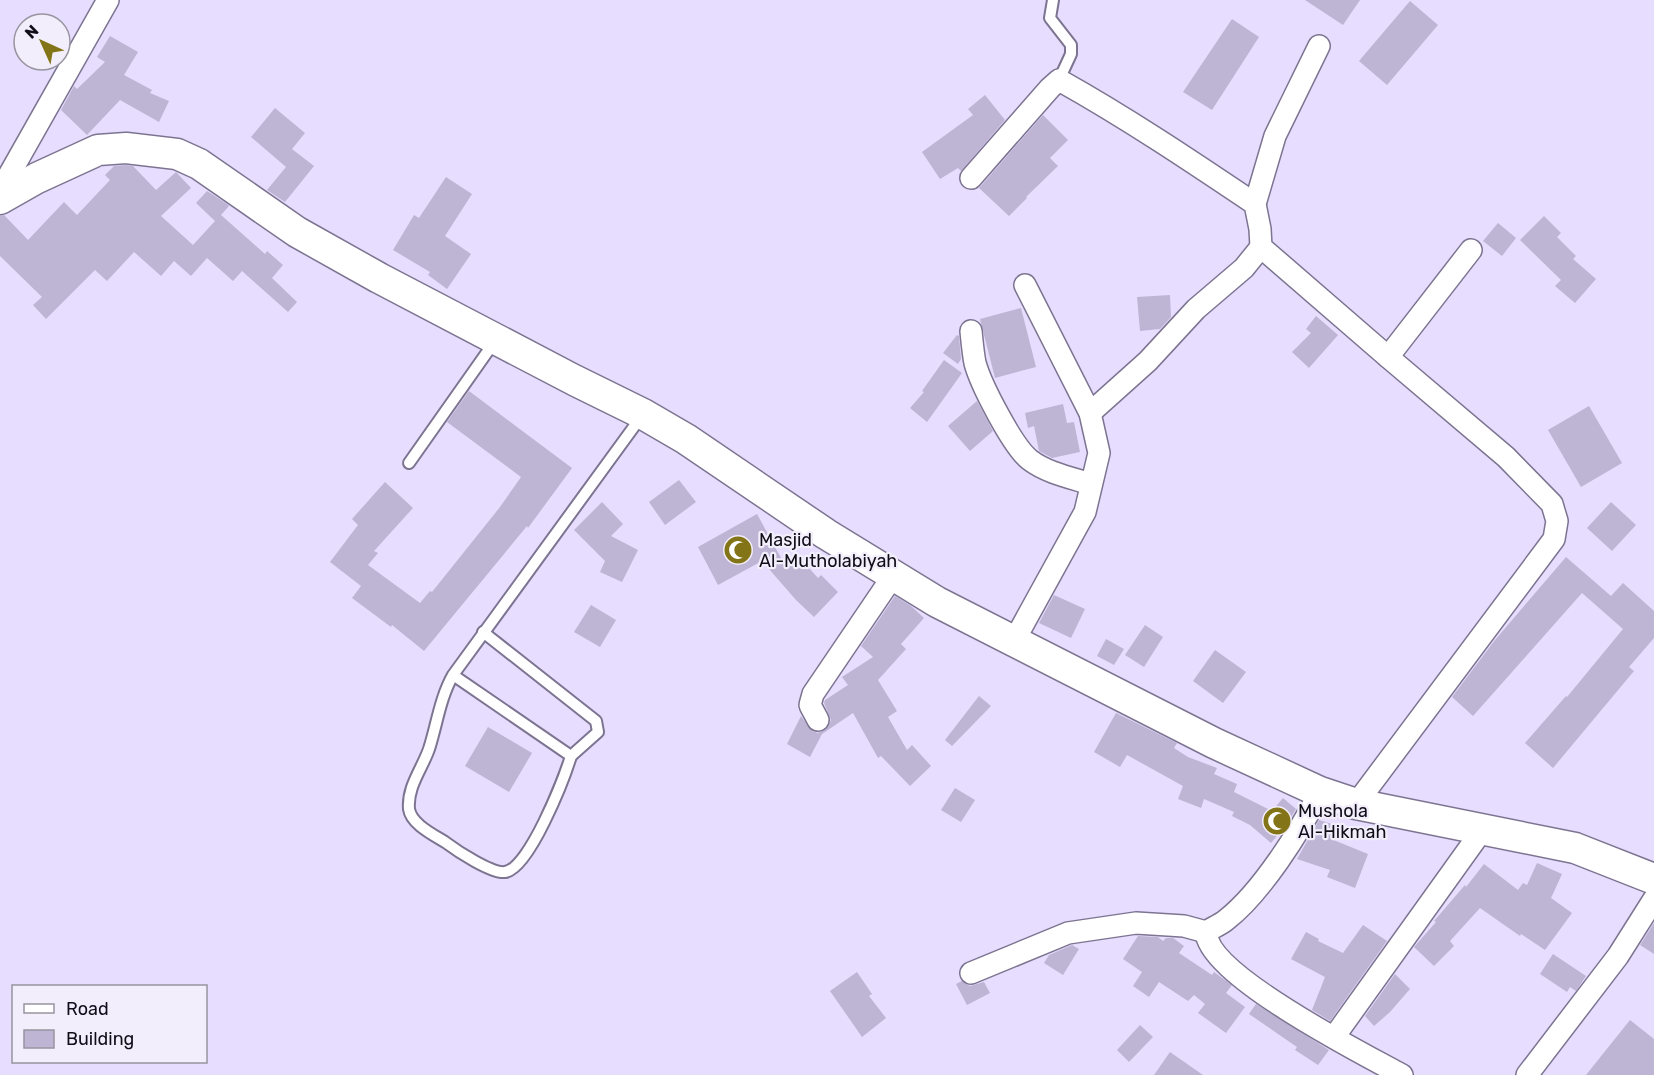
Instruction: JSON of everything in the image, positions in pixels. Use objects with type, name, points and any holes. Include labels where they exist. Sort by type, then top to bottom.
[{"type":"street","points":[[0,191],[108,0]]},
{"type":"street","points":[[1319,46],[1275,136],[1255,204],[1262,246],[1506,457],[1552,504],[1557,521],[1554,539],[1356,804]]},
{"type":"street","points":[[971,178],[1059,80],[1136,125],[1255,204]]},
{"type":"street","points":[[0,199],[37,178],[98,150],[126,148],[177,154],[199,164],[297,232],[495,339],[643,414],[686,439],[826,534],[937,602],[1214,743],[1320,792],[1356,804],[1575,849],[1654,879]]},
{"type":"street","points":[[1090,413],[1148,361],[1196,309],[1244,268],[1262,246]]},
{"type":"street","points":[[1388,357],[1471,250]]},
{"type":"street","points":[[1014,641],[1085,512],[1099,453],[1090,413],[1025,285]]},
{"type":"street","points":[[970,331],[975,364],[993,404],[1017,446],[1030,460],[1054,472],[1091,484]]},
{"type":"street","points":[[818,720],[810,705],[813,694],[893,576]]},
{"type":"street","points":[[971,974],[1068,933],[1136,923],[1184,926],[1206,932],[1226,921],[1254,892],[1303,825],[1320,792]]},
{"type":"street","points":[[1334,1037],[1483,829]]},
{"type":"street","points":[[1527,1075],[1618,956],[1654,899]]},
{"type":"street","points":[[1206,932],[1206,940],[1215,954],[1251,986],[1402,1075]]},
{"type":"lane","points":[[1053,0],[1050,18],[1071,45],[1071,54],[1059,80]]},
{"type":"lane","points":[[409,463],[495,339]]},
{"type":"lane","points":[[483,632],[596,722],[598,732],[571,756],[553,807],[519,865],[508,872],[496,872],[450,846],[416,822],[409,812],[410,794],[429,750],[446,688],[453,675],[483,632],[523,582],[643,414]]},
{"type":"lane","points":[[453,675],[571,756]]},
{"type":"building","points":[[1305,0],[1360,0],[1343,25]]},
{"type":"building","points":[[1410,1],[1438,25],[1387,85],[1359,61]]},
{"type":"building","points":[[1232,19],[1259,37],[1212,110],[1183,92]]},
{"type":"building","points":[[110,36],[138,52],[124,75],[152,90],[150,93],[169,101],[159,122],[120,100],[87,135],[61,110],[74,86],[77,89],[105,62],[97,57]]},
{"type":"building","points":[[985,95],[1005,120],[961,171],[958,168],[940,179],[922,152],[973,115],[968,109]]},
{"type":"building","points":[[275,108],[305,133],[292,149],[314,166],[285,202],[267,190],[286,167],[251,137]]},
{"type":"building","points":[[1043,115],[1068,140],[1050,158],[1058,166],[1009,216],[979,188]]},
{"type":"building","points":[[114,166],[133,166],[156,190],[176,172],[191,188],[161,216],[193,245],[215,221],[196,203],[207,191],[227,204],[229,206],[221,215],[265,254],[267,251],[283,265],[272,278],[297,302],[288,312],[242,271],[233,281],[207,258],[191,276],[174,261],[161,276],[134,252],[107,281],[95,270],[46,319],[33,305],[42,297],[0,256],[0,216],[4,215],[28,240],[64,202],[77,215],[110,180],[105,175]]},
{"type":"building","points":[[446,177],[472,194],[445,236],[471,254],[447,289],[428,275],[430,272],[393,250],[414,215],[419,218]]},
{"type":"building","points":[[1544,216],[1561,233],[1557,237],[1576,256],[1573,259],[1596,279],[1575,303],[1555,286],[1561,280],[1520,240]]},
{"type":"building","points":[[1498,223],[1516,238],[1502,256],[1483,241]]},
{"type":"building","points":[[1170,295],[1171,317],[1160,329],[1140,331],[1137,297]]},
{"type":"building","points":[[1021,308],[1036,367],[995,378],[980,319]]},
{"type":"building","points":[[1316,316],[1338,335],[1309,368],[1292,352],[1311,333],[1306,329]]},
{"type":"building","points":[[957,335],[959,336],[961,359],[958,364],[943,353]]},
{"type":"building","points":[[944,360],[962,373],[927,422],[910,408],[924,392],[922,391]]},
{"type":"building","points":[[469,391],[572,468],[528,528],[527,526],[424,651],[392,625],[391,627],[352,598],[361,586],[330,562],[358,525],[352,519],[385,482],[413,508],[374,551],[378,553],[368,565],[420,603],[430,591],[432,592],[521,477],[447,422]]},
{"type":"building","points":[[977,401],[993,431],[970,451],[948,426]]},
{"type":"building","points":[[1063,404],[1067,423],[1074,422],[1080,452],[1052,458],[1039,451],[1034,426],[1028,428],[1025,413]]},
{"type":"building","points":[[1589,406],[1622,463],[1581,487],[1548,430]]},
{"type":"building","points":[[679,480],[696,502],[665,525],[649,502]]},
{"type":"building","points":[[602,502],[623,524],[611,536],[638,550],[622,582],[600,572],[605,561],[574,530]]},
{"type":"building","points":[[1611,502],[1636,525],[1612,551],[1587,528]]},
{"type":"building","points":[[757,514],[786,567],[798,556],[818,578],[821,575],[838,592],[814,617],[762,561],[718,585],[698,547]]},
{"type":"building","points":[[1566,557],[1611,596],[1623,583],[1654,611],[1654,638],[1629,667],[1634,671],[1553,768],[1525,743],[1567,697],[1623,629],[1582,593],[1473,716],[1452,697],[1495,640]]},
{"type":"building","points":[[1054,595],[1085,609],[1071,638],[1039,623]]},
{"type":"building","points":[[895,596],[924,618],[901,644],[906,649],[878,680],[897,711],[888,717],[907,750],[912,745],[931,766],[910,786],[881,756],[878,758],[853,713],[822,734],[810,757],[787,744],[801,716],[812,731],[818,733],[828,727],[831,720],[824,703],[825,700],[848,685],[842,677],[873,657],[861,646]]},
{"type":"building","points":[[591,605],[616,620],[600,647],[574,632]]},
{"type":"building","points":[[1145,625],[1163,637],[1144,667],[1125,655]]},
{"type":"building","points":[[1106,639],[1124,649],[1114,665],[1097,656]]},
{"type":"building","points":[[1215,650],[1246,672],[1223,703],[1193,681]]},
{"type":"building","points":[[979,696],[991,706],[952,746],[945,740]]},
{"type":"building","points":[[1116,713],[1177,743],[1174,748],[1188,757],[1217,768],[1214,774],[1237,784],[1234,792],[1272,811],[1283,798],[1296,809],[1271,843],[1250,825],[1232,816],[1234,812],[1204,799],[1201,808],[1178,799],[1183,786],[1127,755],[1120,767],[1094,752]]},
{"type":"building","points":[[488,727],[532,753],[509,792],[465,766]]},
{"type":"building","points":[[955,788],[975,800],[961,822],[941,810]]},
{"type":"building","points":[[1319,820],[1335,825],[1331,839],[1368,854],[1355,888],[1327,877],[1330,870],[1297,859]]},
{"type":"building","points":[[1537,863],[1562,874],[1551,898],[1572,913],[1545,950],[1521,934],[1520,936],[1480,908],[1450,941],[1454,946],[1434,966],[1414,947],[1484,864],[1518,890],[1523,883],[1527,885]]},
{"type":"building","points":[[1654,923],[1654,954],[1640,945]]},
{"type":"building","points":[[1363,925],[1387,941],[1330,1021],[1312,1010],[1325,977],[1291,959],[1306,932],[1319,939],[1318,941],[1343,953]]},
{"type":"building","points":[[1138,936],[1158,937],[1163,941],[1166,938],[1173,938],[1184,946],[1179,953],[1212,975],[1214,972],[1232,985],[1226,993],[1245,1007],[1226,1033],[1198,1013],[1205,1004],[1194,995],[1188,1001],[1159,982],[1149,997],[1133,986],[1142,972],[1123,959]]},
{"type":"building","points":[[1072,945],[1079,949],[1063,975],[1044,963],[1049,955]]},
{"type":"building","points":[[1553,954],[1586,976],[1576,991],[1570,987],[1567,992],[1540,974]]},
{"type":"building","points":[[857,972],[872,994],[869,996],[886,1018],[862,1037],[830,991]]},
{"type":"building","points":[[1395,974],[1410,989],[1374,1026],[1365,1016]]},
{"type":"building","points":[[962,981],[970,986],[984,982],[990,993],[967,1005],[956,984]]},
{"type":"building","points":[[1256,1004],[1329,1050],[1318,1065],[1295,1050],[1297,1047],[1249,1014]]},
{"type":"building","points":[[1630,1020],[1654,1039],[1654,1075],[1586,1075]]},
{"type":"building","points":[[1140,1025],[1153,1037],[1129,1062],[1117,1050]]},
{"type":"building","points":[[1170,1052],[1203,1075],[1154,1075]]},
{"type":"place","name":"Masjid Al-Mutholabiyah","points":[[738,550]]},
{"type":"place","name":"Mushola Al-Hikmah","points":[[1277,821]]}]
